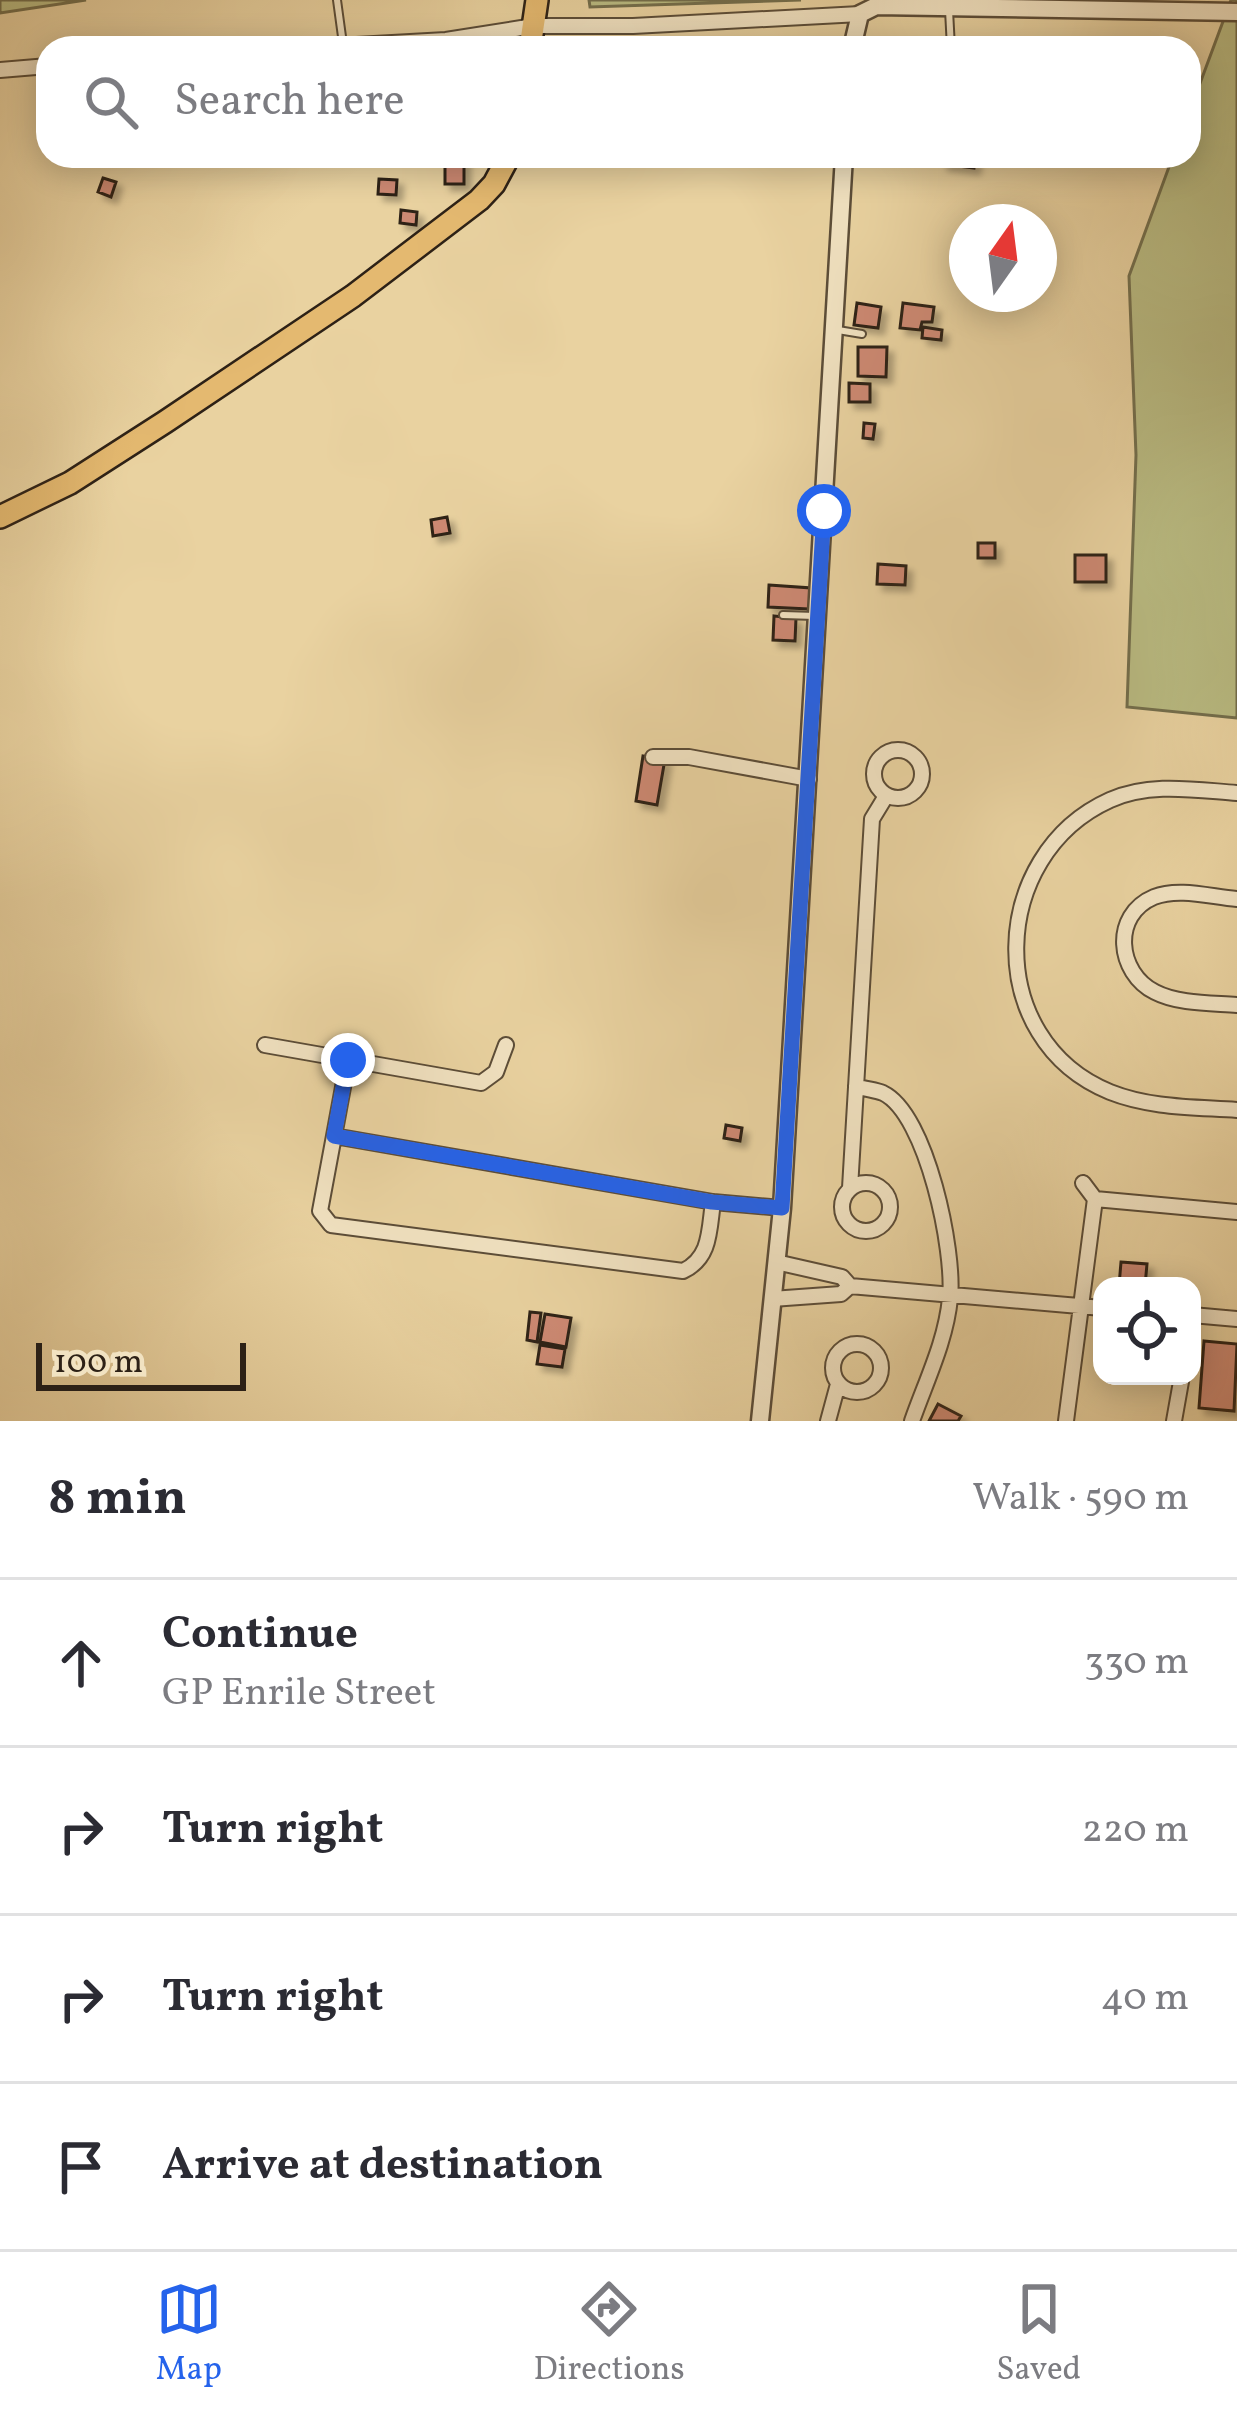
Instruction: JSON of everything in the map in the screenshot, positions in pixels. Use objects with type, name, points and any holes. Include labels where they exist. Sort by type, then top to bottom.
[{"type":"main road","points":[[532,36],[537,0]]},
{"type":"main road","points":[[0,517],[88,471],[395,266],[479,200],[503,168]]},
{"type":"street","points":[[541,36],[633,26],[860,14],[875,6],[1147,5],[1237,12]]},
{"type":"street","points":[[855,36],[860,14]]},
{"type":"street","points":[[0,70],[36,67]]},
{"type":"street","points":[[760,1421],[782,1208],[843,168]]},
{"type":"street","points":[[653,757],[689,757],[808,779]]},
{"type":"street","points":[[1237,793],[1159,788],[1111,800],[1070,825],[1041,858],[1024,891],[1014,941],[1018,984],[1038,1030],[1069,1066],[1107,1091],[1152,1104],[1237,1110]]},
{"type":"street","points":[[850,1188],[872,819],[886,796]]},
{"type":"street","points":[[1237,899],[1173,892],[1151,898],[1127,923],[1123,943],[1125,962],[1139,983],[1160,995],[1237,1005]]},
{"type":"street","points":[[265,1045],[481,1083],[496,1072],[506,1045]]},
{"type":"street","points":[[348,1060],[320,1210],[332,1225],[683,1270],[698,1264],[706,1248],[712,1202]]},
{"type":"street","points":[[856,1087],[886,1094],[902,1111],[925,1155],[945,1218],[951,1294],[942,1339],[912,1421]]},
{"type":"street","points":[[334,1136],[712,1202],[782,1208]]},
{"type":"street","points":[[1066,1421],[1095,1198],[1083,1183]]},
{"type":"street","points":[[1095,1198],[1237,1213]]},
{"type":"street","points":[[776,1262],[842,1277],[850,1286],[1093,1307]]},
{"type":"street","points":[[772,1299],[841,1294],[850,1286]]},
{"type":"street","points":[[1201,1318],[1237,1319]]},
{"type":"street","points":[[828,1421],[838,1384]]},
{"type":"street","points":[[1174,1421],[1180,1385]]},
{"type":"lane","points":[[337,0],[342,36]]},
{"type":"lane","points":[[949,7],[950,36]]},
{"type":"lane","points":[[834,330],[862,334]]},
{"type":"lane","points":[[783,615],[819,616]]},
{"type":"green space","points":[[0,0],[86,0],[0,13]]},
{"type":"green space","points":[[589,0],[801,0],[590,7]]},
{"type":"green space","points":[[1231,0],[1237,0],[1237,718],[1127,707],[1136,455],[1129,276],[1169,168],[1201,168],[1201,81]]},
{"type":"building","points":[[445,168],[464,168],[464,184],[445,184]]},
{"type":"building","points":[[103,178],[116,182],[111,197],[98,192]]},
{"type":"building","points":[[379,179],[397,180],[396,195],[378,194]]},
{"type":"building","points":[[401,210],[417,212],[416,225],[400,223]]},
{"type":"building","points":[[857,303],[881,307],[878,328],[854,325]]},
{"type":"building","points":[[903,303],[934,307],[932,322],[922,322],[920,330],[900,328]]},
{"type":"building","points":[[923,327],[942,330],[941,340],[922,338]]},
{"type":"building","points":[[858,347],[887,347],[886,377],[858,376]]},
{"type":"building","points":[[849,383],[870,384],[870,402],[849,402]]},
{"type":"building","points":[[864,423],[875,424],[873,439],[863,438]]},
{"type":"building","points":[[447,517],[450,533],[433,536],[431,520]]},
{"type":"building","points":[[978,543],[995,543],[995,558],[978,558]]},
{"type":"building","points":[[1075,555],[1106,555],[1106,582],[1075,582]]},
{"type":"building","points":[[878,564],[906,566],[905,585],[877,584]]},
{"type":"building","points":[[769,585],[811,588],[809,609],[768,607]]},
{"type":"building","points":[[774,616],[796,618],[795,641],[773,640]]},
{"type":"building","points":[[643,756],[665,759],[657,805],[636,801]]},
{"type":"building","points":[[726,1125],[742,1128],[740,1141],[724,1138]]},
{"type":"building","points":[[1121,1262],[1147,1264],[1146,1277],[1120,1277]]},
{"type":"building","points":[[530,1312],[541,1313],[537,1342],[527,1340]]},
{"type":"building","points":[[545,1314],[571,1318],[566,1347],[540,1342]]},
{"type":"building","points":[[1204,1341],[1237,1344],[1234,1411],[1199,1408]]},
{"type":"building","points":[[540,1345],[565,1349],[562,1367],[537,1364]]},
{"type":"building","points":[[938,1404],[961,1416],[958,1421],[929,1421]]},
{"type":"route","points":[[348,1060],[334,1136],[712,1202],[782,1208],[824,511]]}]
